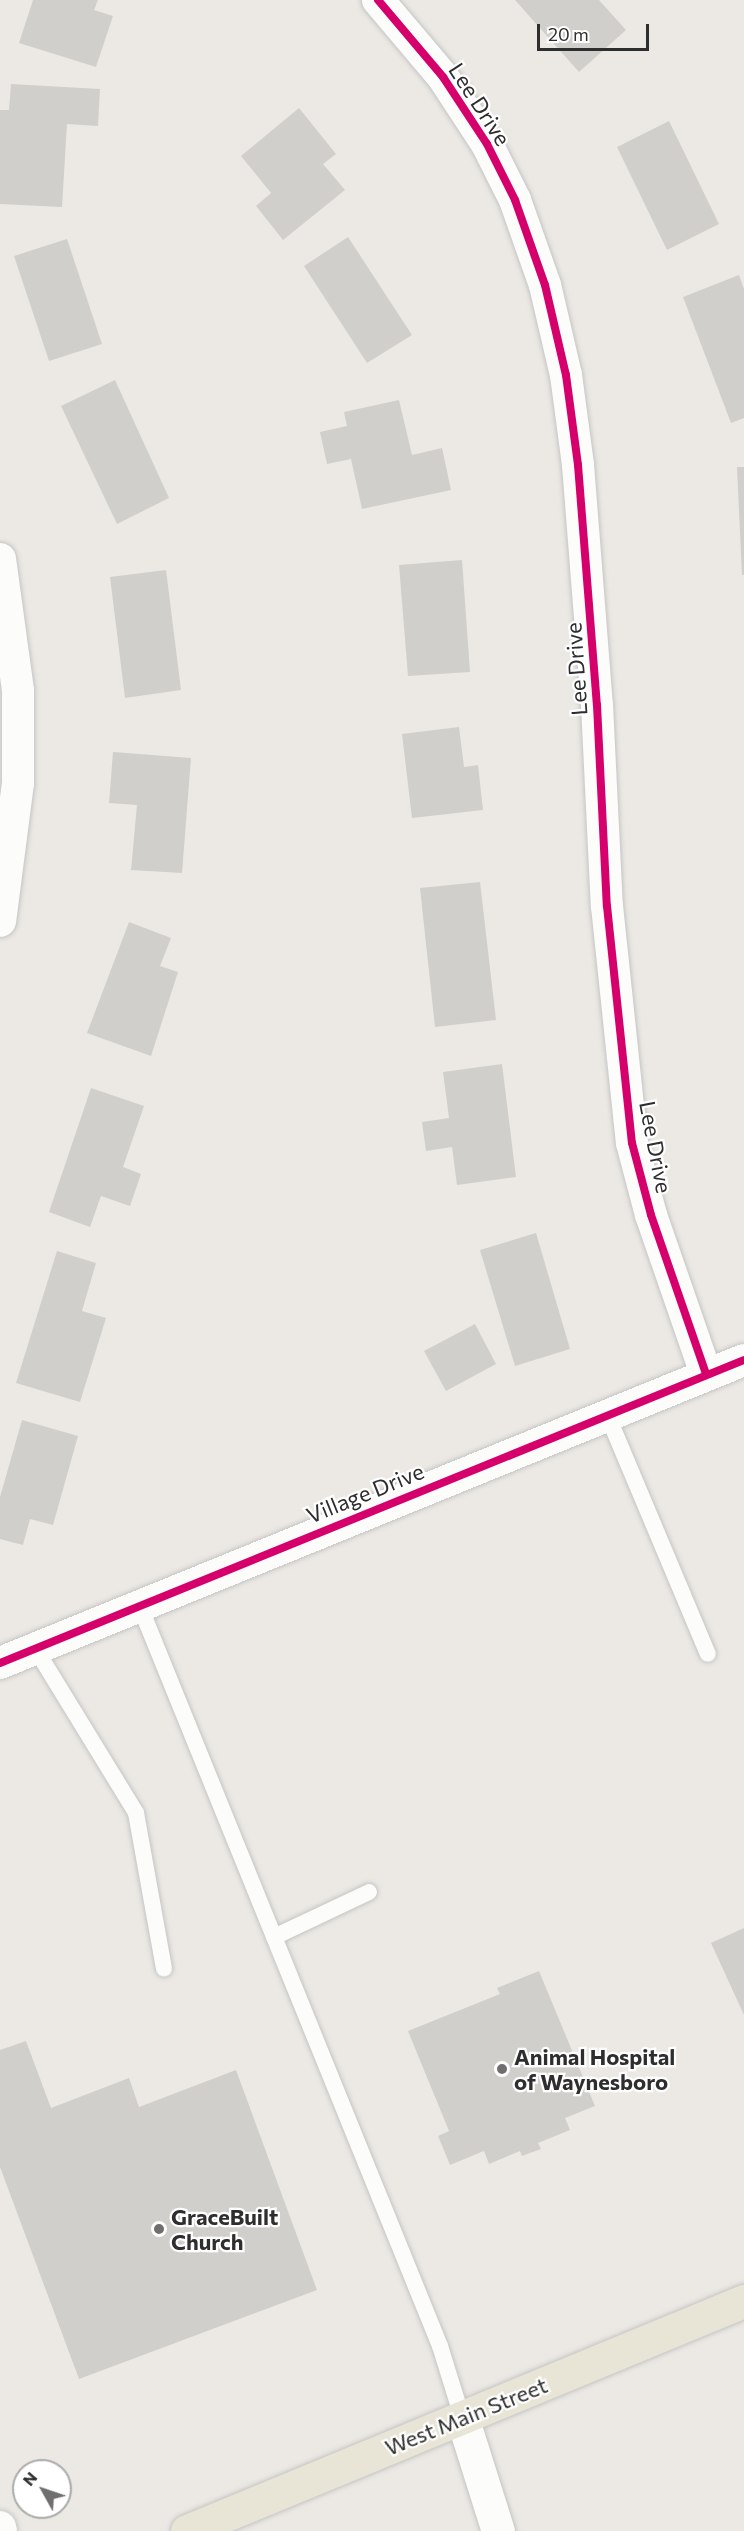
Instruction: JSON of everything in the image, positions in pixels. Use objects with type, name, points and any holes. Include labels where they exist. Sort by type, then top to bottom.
[{"type":"main road","name":"West Main Street","points":[[188,2531],[744,2301]]},
{"type":"street","name":"Lee Drive","points":[[378,0],[443,77],[487,144],[516,200],[548,297],[566,375],[578,465],[597,705],[607,906],[632,1143],[651,1215],[706,1374]]},
{"type":"street","points":[[0,559],[8,601],[18,703],[18,783],[0,921]]},
{"type":"street","name":"Village Drive","points":[[0,1663],[140,1604],[744,1360]]},
{"type":"street","points":[[462,2417],[498,2531]]},
{"type":"street","points":[[0,2527],[2,2531]]},
{"type":"lane","points":[[608,1414],[708,1654]]},
{"type":"lane","points":[[140,1604],[440,2346],[462,2417]]},
{"type":"lane","points":[[35,1648],[136,1813],[164,1968]]},
{"type":"lane","points":[[274,1937],[369,1892]]},
{"type":"building","points":[[33,0],[98,0],[94,10],[113,16],[96,67],[19,43]]},
{"type":"building","points":[[515,0],[599,0],[626,30],[579,72]]},
{"type":"building","points":[[11,84],[100,89],[98,126],[67,124],[62,207],[0,204],[0,110],[9,110]]},
{"type":"building","points":[[299,108],[336,154],[323,164],[345,190],[283,240],[256,206],[271,193],[241,156]]},
{"type":"building","points":[[669,121],[719,224],[667,250],[617,147]]},
{"type":"building","points":[[348,237],[412,335],[367,363],[304,266]]},
{"type":"building","points":[[67,239],[102,344],[49,361],[14,256]]},
{"type":"building","points":[[739,275],[744,289],[744,418],[731,423],[683,297]]},
{"type":"building","points":[[115,380],[169,498],[117,524],[61,406]]},
{"type":"building","points":[[399,400],[412,455],[442,448],[451,490],[362,509],[351,459],[327,464],[320,432],[347,426],[344,412]]},
{"type":"building","points":[[737,467],[744,467],[744,575],[742,575]]},
{"type":"building","points":[[462,560],[470,672],[408,676],[399,565]]},
{"type":"building","points":[[166,570],[181,690],[125,698],[110,577]]},
{"type":"building","points":[[459,727],[464,767],[478,765],[483,810],[412,818],[402,734]]},
{"type":"building","points":[[113,752],[191,758],[182,873],[131,870],[137,805],[109,803]]},
{"type":"building","points":[[480,882],[496,1020],[435,1027],[420,888]]},
{"type":"building","points":[[129,922],[171,938],[160,966],[178,972],[151,1056],[87,1033]]},
{"type":"building","points":[[502,1064],[516,1177],[457,1185],[452,1147],[426,1151],[422,1122],[449,1118],[443,1072]]},
{"type":"building","points":[[91,1088],[144,1106],[123,1167],[141,1174],[130,1206],[101,1196],[90,1227],[49,1212]]},
{"type":"building","points":[[536,1233],[570,1349],[515,1366],[480,1250]]},
{"type":"building","points":[[57,1251],[96,1263],[82,1311],[106,1318],[80,1402],[16,1383]]},
{"type":"building","points":[[475,1324],[496,1364],[446,1391],[424,1351]]},
{"type":"building","points":[[22,1420],[78,1436],[53,1525],[30,1519],[23,1545],[0,1539],[0,1497]]},
{"type":"building","points":[[744,1928],[744,2015],[711,1943]]},
{"type":"building","name":"Animal Hospital of Waynesboro","points":[[539,1971],[595,2106],[565,2118],[570,2130],[538,2143],[541,2149],[522,2156],[520,2151],[489,2164],[484,2151],[450,2165],[438,2136],[449,2131],[408,2031],[500,1994],[497,1988]]},
{"type":"building","name":"GraceBuilt Church","points":[[26,2041],[51,2108],[129,2078],[139,2107],[236,2070],[317,2290],[79,2379],[0,2167],[0,2050]]},
{"type":"cycle path","points":[[378,0],[443,77],[487,144],[515,200],[545,285],[566,375],[578,465],[597,705],[607,906],[632,1143],[651,1215],[706,1374]]},
{"type":"cycle path","points":[[0,1663],[744,1360]]},
{"type":"place","name":"Animal Hospital of Waynesboro","points":[[502,2069]]},
{"type":"place","name":"GraceBuilt Church","points":[[159,2229]]}]
